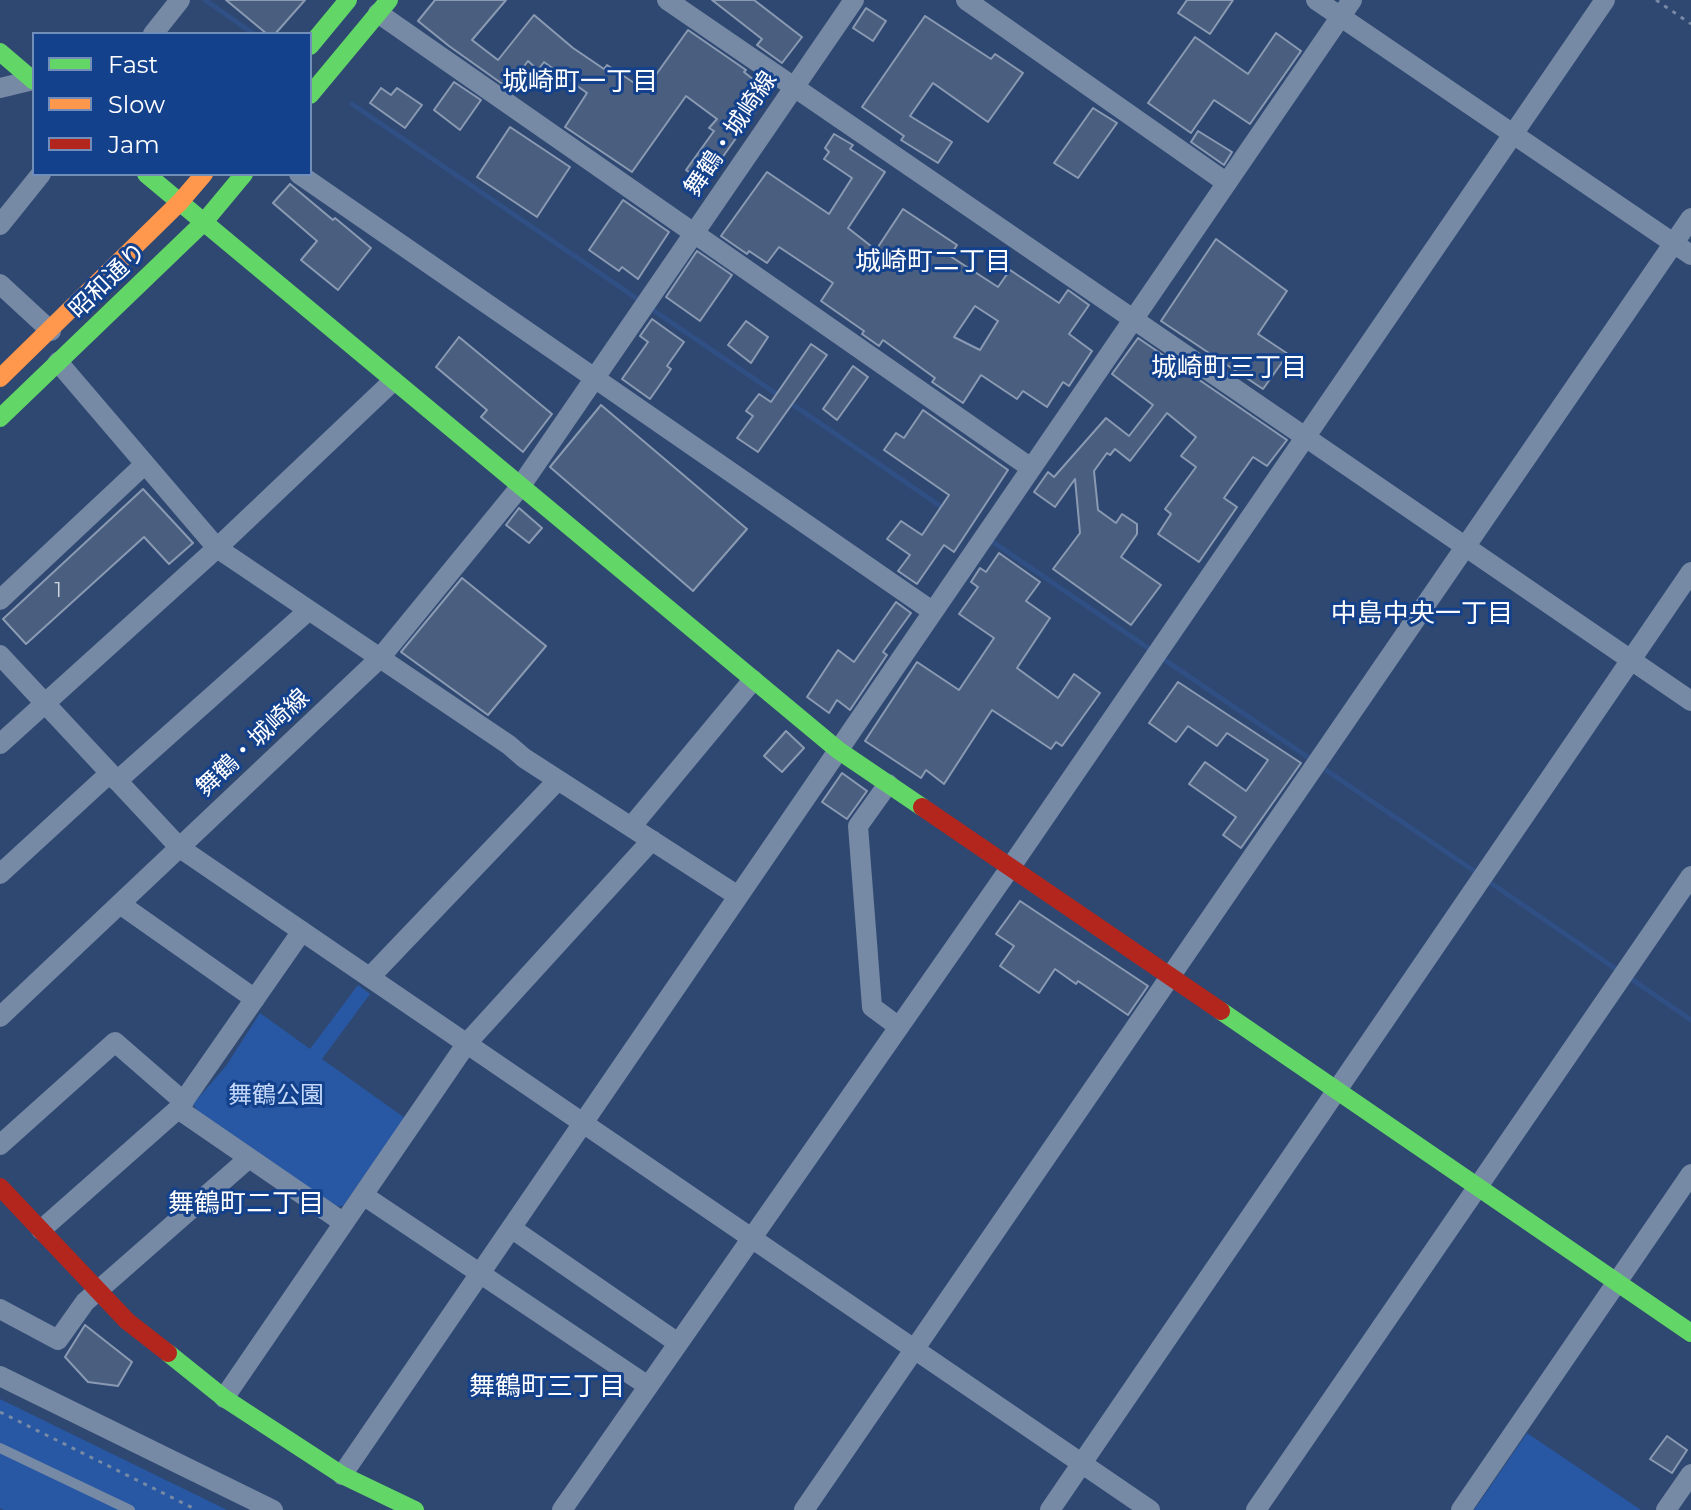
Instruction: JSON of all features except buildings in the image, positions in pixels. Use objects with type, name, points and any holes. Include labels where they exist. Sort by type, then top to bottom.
[{"type":"main road","points":[[312,44],[347,0]]},
{"type":"main road","points":[[312,93],[384,7]]},
{"type":"main road","points":[[0,52],[32,79]]},
{"type":"main road","points":[[148,176],[838,750],[1691,1333]]},
{"type":"main road","name":"昭和通り","points":[[0,378],[51,331],[202,176]]},
{"type":"main road","name":"昭和通り","points":[[0,418],[204,222],[242,176]]},
{"type":"main road","points":[[0,1187],[127,1321],[224,1398],[342,1475],[415,1510]]},
{"type":"street","points":[[155,32],[180,0]]},
{"type":"street","points":[[667,0],[1691,701]]},
{"type":"street","name":"舞鶴・城崎線","points":[[0,1017],[380,658],[520,487],[854,0]]},
{"type":"street","points":[[966,0],[1227,183]]},
{"type":"street","points":[[1316,0],[1346,9],[1513,135],[1691,255]]},
{"type":"street","points":[[562,1510],[1010,868],[1605,0]]},
{"type":"street","points":[[384,7],[693,235],[1031,468]]},
{"type":"street","points":[[342,1475],[1346,9]]},
{"type":"street","points":[[0,88],[32,80]]},
{"type":"street","points":[[0,225],[39,176]]},
{"type":"street","points":[[302,176],[932,611]]},
{"type":"street","points":[[804,1510],[1691,218]]},
{"type":"street","points":[[0,284],[51,331]]},
{"type":"street","points":[[58,362],[217,548],[558,780],[738,896]]},
{"type":"street","points":[[0,744],[217,548],[393,381]]},
{"type":"street","points":[[0,600],[145,464]]},
{"type":"street","points":[[1050,1510],[1691,572]]},
{"type":"street","points":[[0,874],[309,610]]},
{"type":"street","points":[[0,655],[180,848],[1150,1510]]},
{"type":"street","points":[[631,827],[753,680]]},
{"type":"street","points":[[370,977],[558,780]]},
{"type":"street","points":[[888,784],[858,826],[872,1007],[899,1027]]},
{"type":"street","points":[[224,1398],[467,1043],[652,840]]},
{"type":"street","points":[[1256,1510],[1691,876]]},
{"type":"street","points":[[120,904],[255,999]]},
{"type":"street","points":[[41,1230],[181,1105],[302,931]]},
{"type":"street","points":[[0,1145],[115,1042],[181,1105],[249,1158],[344,1223]]},
{"type":"street","points":[[0,1309],[58,1340],[85,1302],[249,1158]]},
{"type":"street","points":[[1461,1510],[1691,1174]]},
{"type":"street","points":[[363,1195],[648,1386]]},
{"type":"street","points":[[511,1228],[678,1343]]},
{"type":"street","points":[[0,1376],[273,1510]]},
{"type":"street","points":[[1666,1510],[1691,1474]]},
{"type":"lane","points":[[0,1448],[130,1510]]},
{"type":"path","points":[[1656,0],[1691,24]]},
{"type":"path","points":[[0,1412],[197,1510]]},
{"type":"green space","name":"舞鶴公園","points":[[358,985],[370,994],[322,1059],[405,1118],[343,1206],[335,1206],[198,1112],[193,1104],[226,1066],[260,1013],[310,1049]]},
{"type":"green space","points":[[0,1399],[227,1510],[4,1510],[0,1508]]},
{"type":"green space","points":[[1527,1433],[1641,1510],[1474,1510]]},
{"type":"waterway","points":[[205,0],[251,32]]},
{"type":"waterway","points":[[352,104],[642,302]]},
{"type":"waterway","points":[[650,308],[781,397]]},
{"type":"waterway","points":[[789,402],[946,510]]},
{"type":"waterway","points":[[990,540],[1154,652]]},
{"type":"waterway","points":[[1162,658],[1312,760]]},
{"type":"waterway","points":[[1320,766],[1477,873]]},
{"type":"waterway","points":[[1485,879],[1619,971]]},
{"type":"waterway","points":[[1627,976],[1691,1020]]},
{"type":"traffic: fast","points":[[312,44],[348,0]]},
{"type":"traffic: fast","points":[[312,93],[389,0]]},
{"type":"traffic: fast","points":[[0,52],[32,79]]},
{"type":"traffic: fast","points":[[148,176],[838,750],[922,807]]},
{"type":"traffic: fast","points":[[0,418],[204,222],[242,176]]},
{"type":"traffic: fast","points":[[1221,1011],[1691,1333]]},
{"type":"traffic: fast","points":[[168,1353],[224,1398],[342,1475],[415,1510]]},
{"type":"traffic: slow","points":[[0,378],[180,202],[202,176]]},
{"type":"traffic: jam","points":[[922,807],[1221,1011]]},
{"type":"traffic: jam","points":[[0,1187],[127,1321],[168,1353]]},
{"type":"district","name":"城崎町一丁目","points":[[580,82]]},
{"type":"district","name":"城崎町二丁目","points":[[933,262]]},
{"type":"district","name":"城崎町三丁目","points":[[1229,368]]},
{"type":"district","name":"中島中央一丁目","points":[[1422,614]]},
{"type":"district","name":"舞鶴町二丁目","points":[[246,1204]]},
{"type":"district","name":"舞鶴町三丁目","points":[[547,1387]]}]
